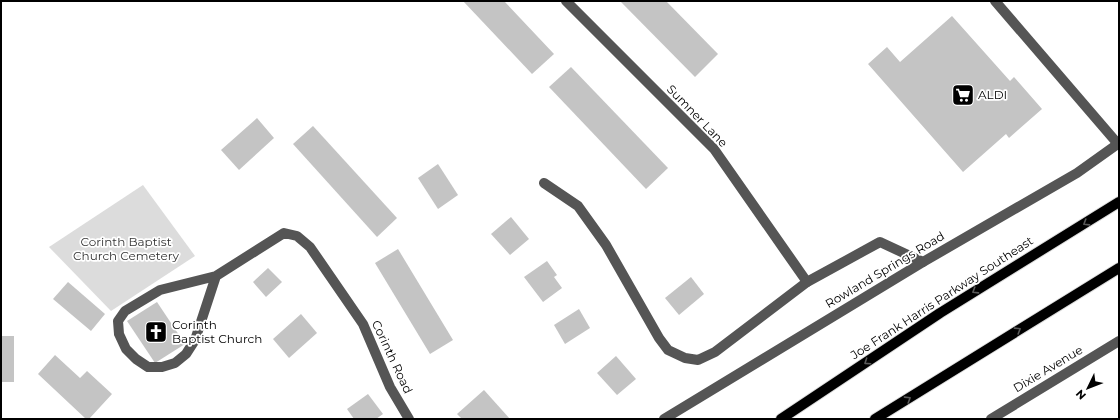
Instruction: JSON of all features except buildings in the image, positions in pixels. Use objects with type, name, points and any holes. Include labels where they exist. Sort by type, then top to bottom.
[{"type":"main road","name":"Joe Frank Harris Parkway Southeast","points":[[781,419],[940,313],[1119,202]]},
{"type":"main road","points":[[875,419],[1119,268]]},
{"type":"street","name":"Sumner Lane","points":[[566,1],[714,149],[807,282]]},
{"type":"street","points":[[995,1],[1118,143]]},
{"type":"street","name":"Rowland Springs Road","points":[[664,419],[923,262],[1077,173],[1118,143]]},
{"type":"street","points":[[544,183],[578,206],[606,245],[659,338],[668,350],[684,358],[698,360],[715,352],[807,282],[880,242],[923,262]]},
{"type":"street","name":"Corinth Road","points":[[216,276],[195,340],[186,354],[175,363],[162,367],[148,367],[136,359],[126,349],[119,334],[118,321],[125,311],[160,290],[216,276],[284,233],[297,236],[310,247],[363,324],[390,387],[408,419]]},
{"type":"street","name":"Dixie Avenue","points":[[991,419],[1117,346]]},
{"type":"green space","name":"Corinth Baptist Church Cemetery","points":[[143,185],[195,256],[111,311],[49,247]]},
{"type":"place","name":"ALDI","points":[[963,95]]},
{"type":"place","name":"Corinth Baptist Church","points":[[156,332]]}]
